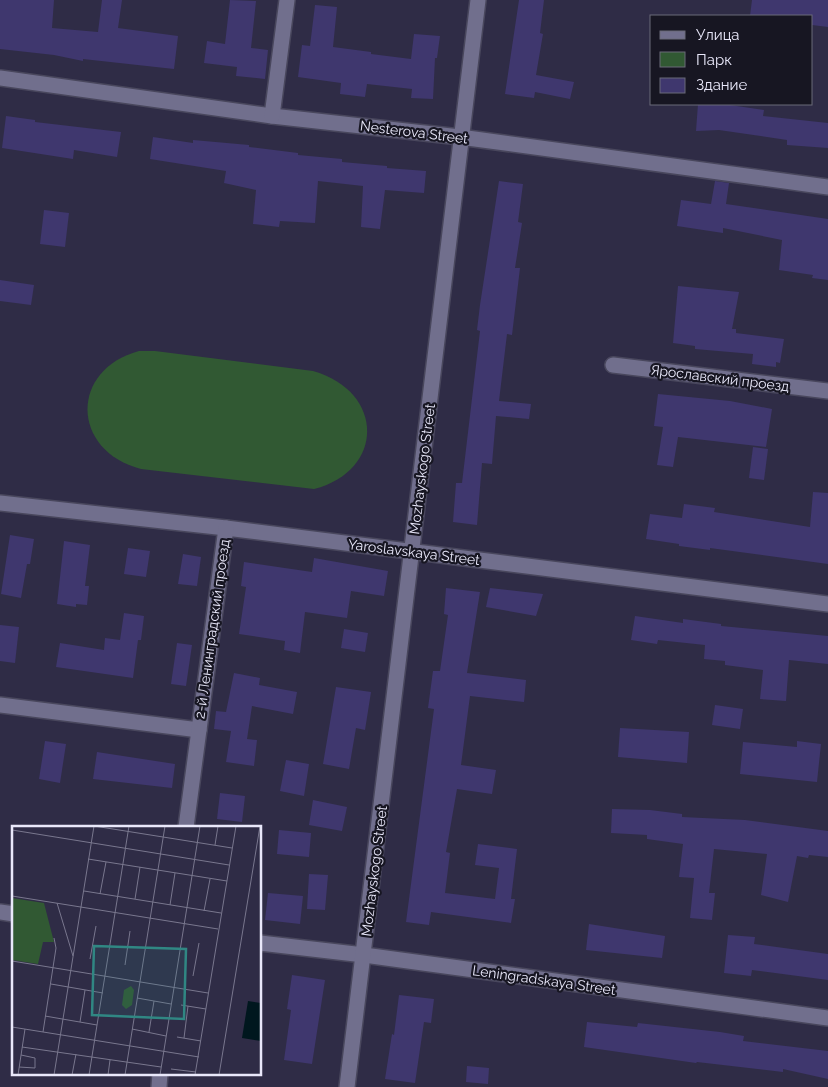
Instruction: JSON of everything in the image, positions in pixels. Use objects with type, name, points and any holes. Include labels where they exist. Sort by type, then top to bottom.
[{"type":"street","points":[[272,116],[287,0]]},
{"type":"street","name":"Mozhayskogo Street","points":[[347,1087],[478,0]]},
{"type":"street","name":"Nesterova Street","points":[[0,78],[272,116],[460,137],[828,187]]},
{"type":"street","name":"Ярославский проезд","points":[[613,365],[828,392]]},
{"type":"street","name":"Yaroslavskaya Street","points":[[0,503],[226,528],[828,604]]},
{"type":"street","name":"2-й Ленинградский проезд","points":[[186,826],[226,528]]},
{"type":"street","name":"2-й Ленинградский проезд","points":[[0,705],[199,730]]},
{"type":"street","name":"Leningradskaya Street","points":[[261,943],[364,955],[828,1018]]},
{"type":"street","points":[[159,1087],[160,1074]]},
{"type":"green space","points":[[139,351],[155,351],[313,371],[336,381],[353,395],[364,412],[367,430],[364,449],[354,465],[338,479],[314,489],[141,469],[118,460],[101,446],[91,429],[88,410],[90,392],[100,375],[116,361]]},
{"type":"building","points":[[0,0],[54,0],[52,28],[98,32],[102,0],[122,0],[118,28],[178,36],[174,69],[83,59],[83,61],[54,55],[0,49]]},
{"type":"building","points":[[230,0],[256,1],[251,48],[268,50],[265,79],[236,76],[237,67],[204,63],[207,41],[225,44]]},
{"type":"building","points":[[519,0],[544,0],[540,33],[543,34],[536,75],[574,82],[570,99],[535,92],[534,98],[505,94]]},
{"type":"building","points":[[752,0],[828,0],[828,27],[813,25],[813,15],[750,15]]},
{"type":"building","points":[[315,5],[337,7],[333,47],[411,59],[414,34],[440,36],[437,58],[435,58],[433,99],[411,98],[412,89],[367,84],[365,97],[340,94],[341,83],[298,77],[302,45],[310,46]]},
{"type":"building","points":[[698,105],[730,105],[764,110],[763,116],[828,123],[828,148],[787,145],[787,140],[719,130],[696,131]]},
{"type":"building","points":[[6,116],[35,120],[35,122],[121,132],[117,157],[74,150],[73,159],[2,148]]},
{"type":"building","points":[[153,137],[193,143],[193,140],[249,145],[249,147],[298,153],[298,155],[342,159],[342,162],[426,171],[424,193],[385,190],[380,229],[361,227],[363,186],[318,181],[315,223],[280,221],[279,227],[253,224],[256,190],[224,183],[226,171],[150,159]]},
{"type":"building","points":[[499,181],[523,184],[518,222],[522,223],[515,268],[520,268],[512,335],[507,334],[499,401],[531,404],[529,419],[496,416],[492,464],[482,463],[477,525],[453,522],[456,483],[462,483],[480,331],[477,330],[480,305]]},
{"type":"building","points":[[715,181],[729,183],[726,204],[828,219],[828,280],[812,278],[813,275],[779,270],[782,240],[723,228],[723,233],[677,226],[681,200],[711,204]]},
{"type":"building","points":[[44,210],[69,213],[65,247],[40,244]]},
{"type":"building","points":[[0,280],[34,285],[31,305],[0,301]]},
{"type":"building","points":[[678,286],[739,292],[732,329],[736,329],[736,333],[784,339],[780,363],[776,362],[776,367],[752,364],[753,354],[695,349],[695,346],[673,343]]},
{"type":"building","points":[[658,394],[730,401],[772,409],[766,447],[678,437],[673,467],[657,465],[663,427],[654,426]]},
{"type":"building","points":[[753,447],[768,449],[764,480],[749,478]]},
{"type":"building","points":[[813,492],[828,493],[828,564],[710,548],[710,550],[679,546],[679,544],[646,539],[650,514],[682,518],[684,504],[715,508],[714,512],[810,527]]},
{"type":"building","points":[[10,535],[34,539],[21,598],[1,594]]},
{"type":"building","points":[[64,541],[90,545],[85,586],[89,586],[87,605],[76,604],[76,607],[57,604]]},
{"type":"building","points":[[128,548],[150,551],[146,577],[124,574]]},
{"type":"building","points":[[183,554],[201,557],[197,586],[178,584]]},
{"type":"building","points":[[314,558],[388,571],[384,596],[351,591],[347,618],[305,612],[300,653],[284,650],[285,641],[239,634],[246,587],[241,586],[244,562],[312,572]]},
{"type":"building","points":[[446,588],[480,592],[467,673],[526,680],[524,702],[470,696],[461,765],[496,770],[492,794],[457,789],[446,852],[450,853],[445,893],[495,899],[499,868],[475,865],[478,844],[517,849],[511,899],[515,899],[511,923],[431,912],[429,925],[406,922],[434,709],[428,708],[433,671],[440,671],[448,615],[444,614]]},
{"type":"building","points":[[490,588],[543,594],[536,616],[486,607]]},
{"type":"building","points":[[124,613],[144,616],[141,640],[138,640],[133,678],[56,667],[60,643],[104,650],[105,638],[120,640]]},
{"type":"building","points":[[635,616],[683,623],[683,619],[721,624],[721,626],[828,636],[828,664],[789,660],[786,701],[760,699],[763,670],[725,665],[725,661],[704,659],[705,645],[658,640],[657,644],[631,640]]},
{"type":"building","points":[[0,625],[19,627],[15,663],[0,661]]},
{"type":"building","points":[[344,629],[368,633],[365,652],[341,648]]},
{"type":"building","points":[[177,643],[192,645],[186,686],[171,684]]},
{"type":"building","points":[[234,673],[260,678],[259,685],[297,692],[293,714],[252,706],[247,739],[257,740],[254,766],[226,762],[231,731],[214,729],[216,711],[226,712]]},
{"type":"building","points":[[336,687],[371,692],[365,730],[356,728],[349,769],[323,764]]},
{"type":"building","points":[[715,705],[743,709],[740,729],[712,725]]},
{"type":"building","points":[[620,728],[689,732],[687,763],[618,757]]},
{"type":"building","points":[[45,741],[66,744],[60,783],[39,779]]},
{"type":"building","points":[[797,741],[821,744],[817,782],[740,774],[743,742],[797,747]]},
{"type":"building","points":[[97,752],[175,764],[172,788],[93,779]]},
{"type":"building","points":[[286,760],[309,764],[304,796],[280,791]]},
{"type":"building","points":[[220,793],[245,796],[242,822],[217,819]]},
{"type":"building","points":[[313,800],[347,807],[342,831],[309,825]]},
{"type":"building","points":[[612,809],[650,810],[682,814],[682,817],[745,820],[828,831],[828,857],[809,855],[808,858],[797,856],[788,902],[761,895],[767,854],[714,849],[709,893],[715,893],[712,920],[690,918],[694,878],[679,877],[683,844],[647,839],[647,835],[611,833]]},
{"type":"building","points":[[279,830],[311,833],[309,857],[277,854]]},
{"type":"building","points":[[309,874],[328,875],[325,910],[307,909]]},
{"type":"building","points":[[268,893],[303,896],[300,924],[265,920]]},
{"type":"building","points":[[589,924],[665,936],[662,958],[586,950]]},
{"type":"building","points":[[728,935],[755,937],[754,944],[828,954],[828,980],[752,970],[751,976],[724,973]]},
{"type":"building","points":[[292,975],[325,980],[312,1064],[284,1060],[291,1010],[287,1009]]},
{"type":"building","points":[[399,995],[434,999],[431,1023],[424,1022],[415,1083],[385,1079],[392,1034],[394,1035]]},
{"type":"building","points":[[587,1022],[637,1027],[638,1023],[720,1032],[744,1036],[743,1041],[828,1051],[828,1079],[783,1069],[783,1072],[696,1063],[584,1047]]},
{"type":"building","points":[[467,1066],[489,1068],[488,1084],[466,1082]]}]
